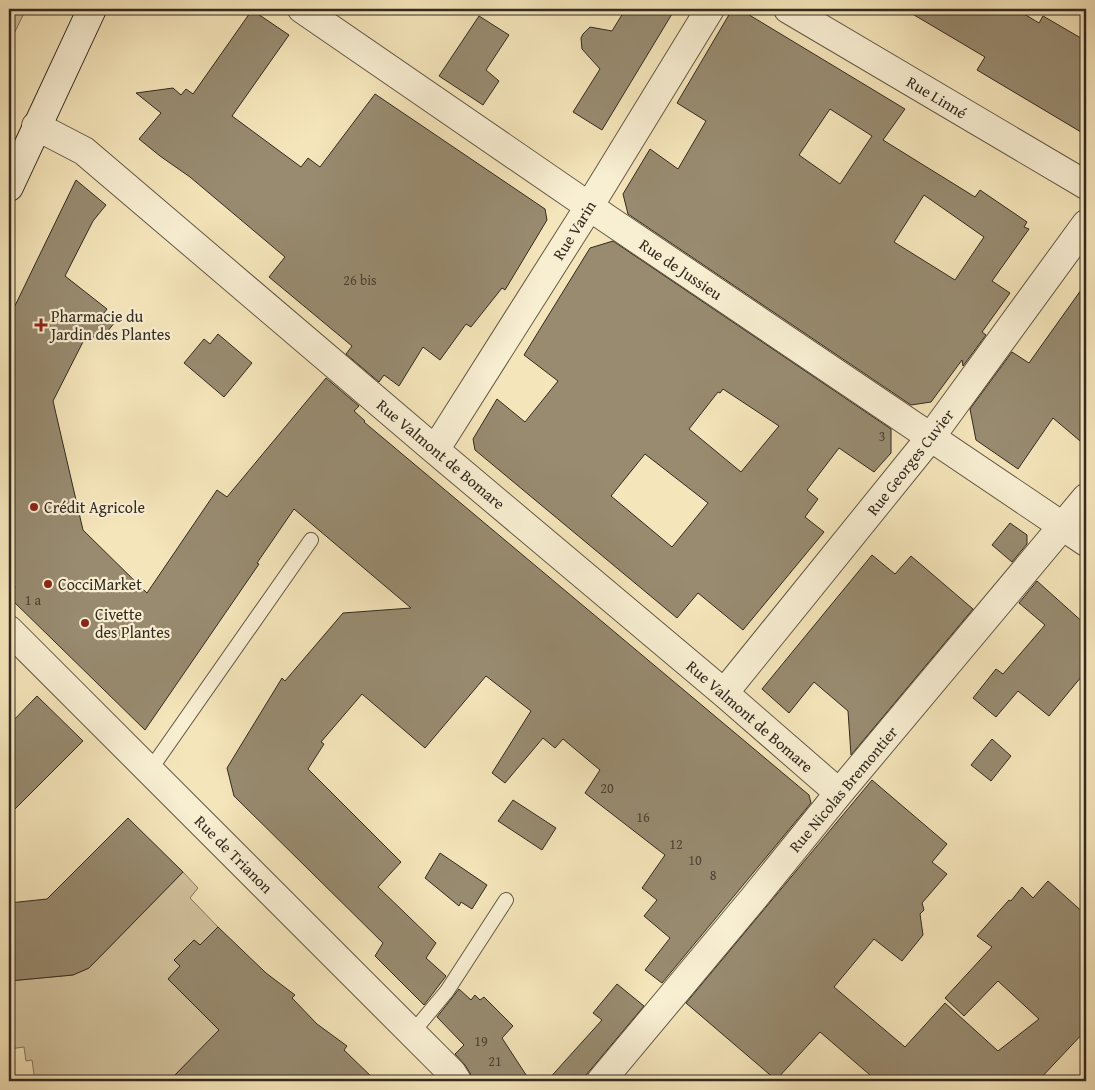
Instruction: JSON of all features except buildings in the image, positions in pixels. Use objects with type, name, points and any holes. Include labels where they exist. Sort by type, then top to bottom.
[{"type":"street","points":[[9,187],[92,9]]},
{"type":"street","name":"Rue de Jussieu","points":[[302,9],[589,207],[1086,542]]},
{"type":"street","name":"Rue Varin","points":[[435,450],[589,207],[710,9]]},
{"type":"street","name":"Rue Linné","points":[[788,9],[1086,185]]},
{"type":"street","name":"Rue Valmont de Bomare","points":[[36,126],[84,151],[724,693],[839,793]]},
{"type":"street","name":"Rue Georges Cuvier","points":[[724,693],[930,438],[1086,224]]},
{"type":"street","name":"Rue Nicolas Bremontier","points":[[601,1081],[1086,498]]},
{"type":"street","name":"Rue de Trianon","points":[[9,630],[452,1073],[457,1081]]},
{"type":"lane","points":[[150,770],[311,540]]},
{"type":"lane","points":[[412,1033],[447,991],[506,900]]},
{"type":"shaded area","points":[[9,9],[26,9],[9,44]]},
{"type":"shaded area","points":[[183,872],[198,888],[190,898],[218,927],[200,945],[194,940],[174,960],[180,966],[168,979],[256,1065],[241,1081],[222,1081],[218,1074],[191,1059],[169,1081],[35,1081],[32,1060],[26,1061],[24,1047],[9,1049],[9,981],[73,975],[89,968]]},
{"type":"place","name":"Pharmacie du Jardin des Plantes","points":[[41,325]]},
{"type":"place","name":"Crédit Agricole","points":[[34,507]]},
{"type":"place","name":"CocciMarket","points":[[48,584]]},
{"type":"place","name":"Civette des Plantes","points":[[85,623]]}]
